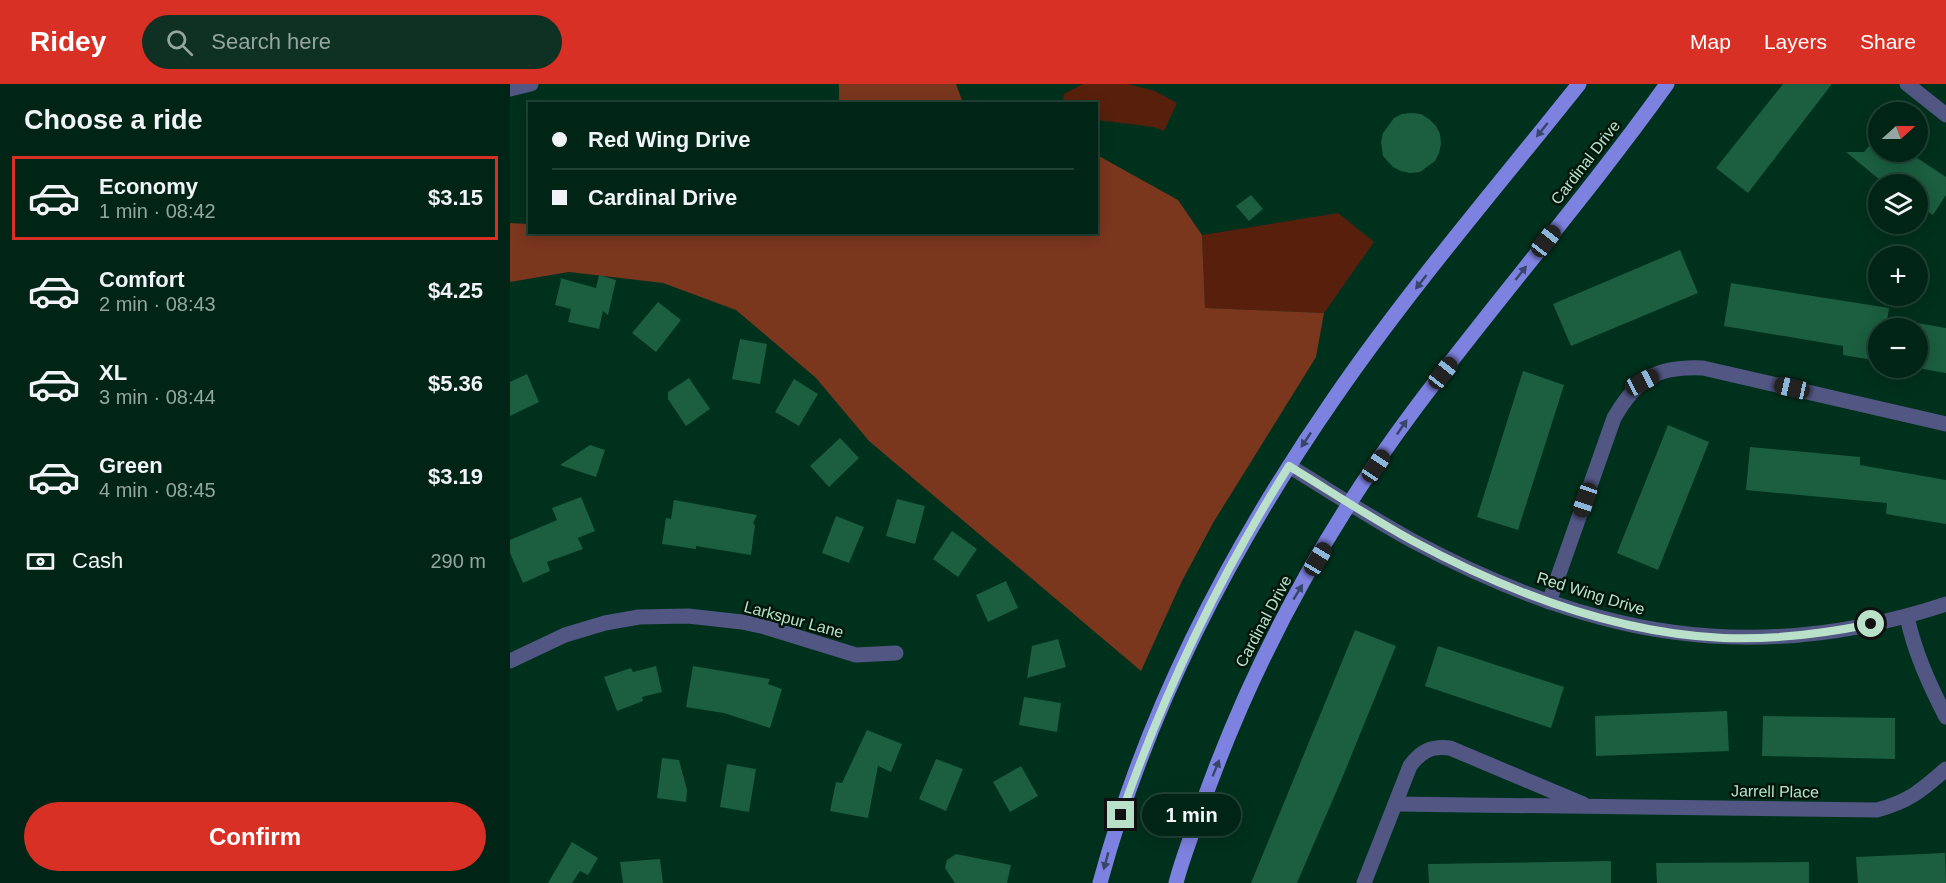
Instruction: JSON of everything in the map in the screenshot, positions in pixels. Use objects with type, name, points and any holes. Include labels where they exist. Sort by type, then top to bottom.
[{"type":"main road","points":[[1100,883],[1108,852],[1140,759],[1171,687],[1221,582],[1289,466],[1336,395],[1418,286],[1579,84]]},
{"type":"main road","name":"Cardinal Drive","points":[[1176,883],[1210,784],[1249,687],[1285,614],[1350,503],[1413,411],[1667,84]]},
{"type":"street","points":[[510,89],[531,84]]},
{"type":"street","points":[[1907,84],[1946,115]]},
{"type":"street","points":[[1549,602],[1614,418],[1627,396],[1642,382],[1661,372],[1682,367],[1703,368],[1946,424]]},
{"type":"street","name":"Red Wing Drive","points":[[1289,466],[1413,540],[1479,574],[1549,602],[1611,621],[1666,633],[1723,638],[1779,637],[1835,631],[1907,617],[1946,604]]},
{"type":"street","name":"Larkspur Lane","points":[[510,661],[565,635],[605,623],[639,617],[688,616],[742,622],[856,655],[896,653]]},
{"type":"street","points":[[1907,617],[1912,641],[1927,681],[1946,717]]},
{"type":"street","name":"Jarrell Place","points":[[1364,883],[1410,766],[1418,755],[1426,750],[1437,747],[1450,748],[1590,807]]},
{"type":"street","name":"Jarrell Place","points":[[1395,804],[1877,810],[1898,804],[1918,794],[1946,768]]},
{"type":"shaded area","points":[[839,84],[956,84],[963,102],[839,102]]},
{"type":"shaded area","points":[[1083,84],[1128,84],[1155,91],[1177,103],[1164,131],[1154,127],[1098,120],[1098,102],[1062,102],[1064,94]]},
{"type":"shaded area","points":[[1098,156],[1178,200],[1202,235],[1205,308],[1324,313],[1316,357],[1213,523],[1182,581],[1141,671],[869,441],[816,378],[736,310],[663,283],[569,272],[510,282],[510,223],[528,224],[528,234],[1098,234]]},
{"type":"shaded area","points":[[1338,213],[1374,242],[1324,313],[1205,308],[1202,235]]},
{"type":"building","points":[[1783,84],[1832,84],[1748,193],[1716,168]]},
{"type":"building","points":[[1412,113],[1421,114],[1436,126],[1441,144],[1435,161],[1420,172],[1410,173],[1393,167],[1383,156],[1381,142],[1383,133],[1394,118]]},
{"type":"building","points":[[1868,147],[1868,162],[1923,162],[1946,177],[1946,195],[1933,215],[1928,212],[1928,174],[1873,174],[1846,152],[1864,152]]},
{"type":"building","points":[[1251,195],[1263,209],[1249,221],[1236,206]]},
{"type":"building","points":[[1680,250],[1698,293],[1571,346],[1553,304]]},
{"type":"building","points":[[599,275],[616,280],[608,315],[603,311],[599,329],[568,322],[571,309],[555,305],[560,278],[596,288]]},
{"type":"building","points":[[1731,283],[1889,308],[1888,318],[1868,318],[1868,359],[1843,355],[1843,346],[1724,326]]},
{"type":"building","points":[[658,302],[681,320],[656,352],[632,333]]},
{"type":"building","points":[[1928,325],[1946,328],[1946,373],[1928,370]]},
{"type":"building","points":[[740,339],[767,344],[760,384],[732,379]]},
{"type":"building","points":[[1523,371],[1564,385],[1518,530],[1477,517]]},
{"type":"building","points":[[527,374],[539,402],[510,416],[510,382]]},
{"type":"building","points":[[689,378],[710,409],[686,426],[668,399],[668,392]]},
{"type":"building","points":[[794,379],[818,394],[799,426],[775,412]]},
{"type":"building","points":[[1668,425],[1709,442],[1658,570],[1617,553]]},
{"type":"building","points":[[840,438],[859,458],[829,487],[810,466]]},
{"type":"building","points":[[590,445],[605,450],[596,477],[560,465]]},
{"type":"building","points":[[1750,447],[1860,457],[1860,465],[1946,480],[1946,524],[1886,514],[1887,503],[1746,490]]},
{"type":"building","points":[[581,497],[595,531],[578,538],[583,549],[547,562],[550,571],[523,583],[510,553],[510,540],[557,520],[552,508]]},
{"type":"building","points":[[897,499],[925,506],[915,544],[886,536]]},
{"type":"building","points":[[674,500],[757,515],[753,523],[755,525],[751,555],[696,546],[696,549],[662,544],[666,518],[671,519]]},
{"type":"building","points":[[836,516],[864,527],[849,563],[822,553]]},
{"type":"building","points":[[952,531],[977,549],[958,577],[933,559]]},
{"type":"building","points":[[1006,581],[1018,608],[988,622],[976,595]]},
{"type":"building","points":[[1355,630],[1396,646],[1343,776],[1297,883],[1251,883]]},
{"type":"building","points":[[1058,639],[1066,667],[1027,678],[1032,646]]},
{"type":"building","points":[[1438,646],[1564,687],[1551,728],[1425,686]]},
{"type":"building","points":[[656,666],[662,692],[642,697],[643,701],[617,711],[604,677],[631,668],[633,672]]},
{"type":"building","points":[[693,666],[770,679],[768,684],[782,689],[770,728],[724,713],[686,707]]},
{"type":"building","points":[[1024,697],[1061,703],[1057,732],[1019,725]]},
{"type":"building","points":[[1727,711],[1729,751],[1596,756],[1595,716]]},
{"type":"building","points":[[1763,716],[1895,718],[1895,759],[1762,756]]},
{"type":"building","points":[[867,730],[902,744],[891,772],[878,766],[868,818],[830,811],[836,782],[842,783]]},
{"type":"building","points":[[662,758],[679,760],[687,790],[686,802],[657,798]]},
{"type":"building","points":[[936,759],[963,769],[946,811],[919,799]]},
{"type":"building","points":[[727,764],[756,769],[749,812],[720,807]]},
{"type":"building","points":[[1021,766],[1038,796],[1010,812],[993,782]]},
{"type":"building","points":[[572,842],[598,858],[588,875],[580,871],[572,883],[548,883]]},
{"type":"building","points":[[1945,853],[1946,883],[1858,883],[1856,857]]},
{"type":"building","points":[[956,854],[1011,865],[1007,883],[955,883],[945,868],[947,860]]},
{"type":"building","points":[[660,859],[663,883],[623,883],[620,862]]},
{"type":"building","points":[[1611,861],[1611,883],[1429,883],[1428,864]]},
{"type":"building","points":[[1809,862],[1809,883],[1657,883],[1656,863]]},
{"type":"route","points":[[1121,815],[1140,759],[1221,582],[1289,466],[1413,540],[1479,574],[1549,602],[1611,621],[1666,633],[1723,638],[1779,637],[1835,631],[1871,624]]}]
